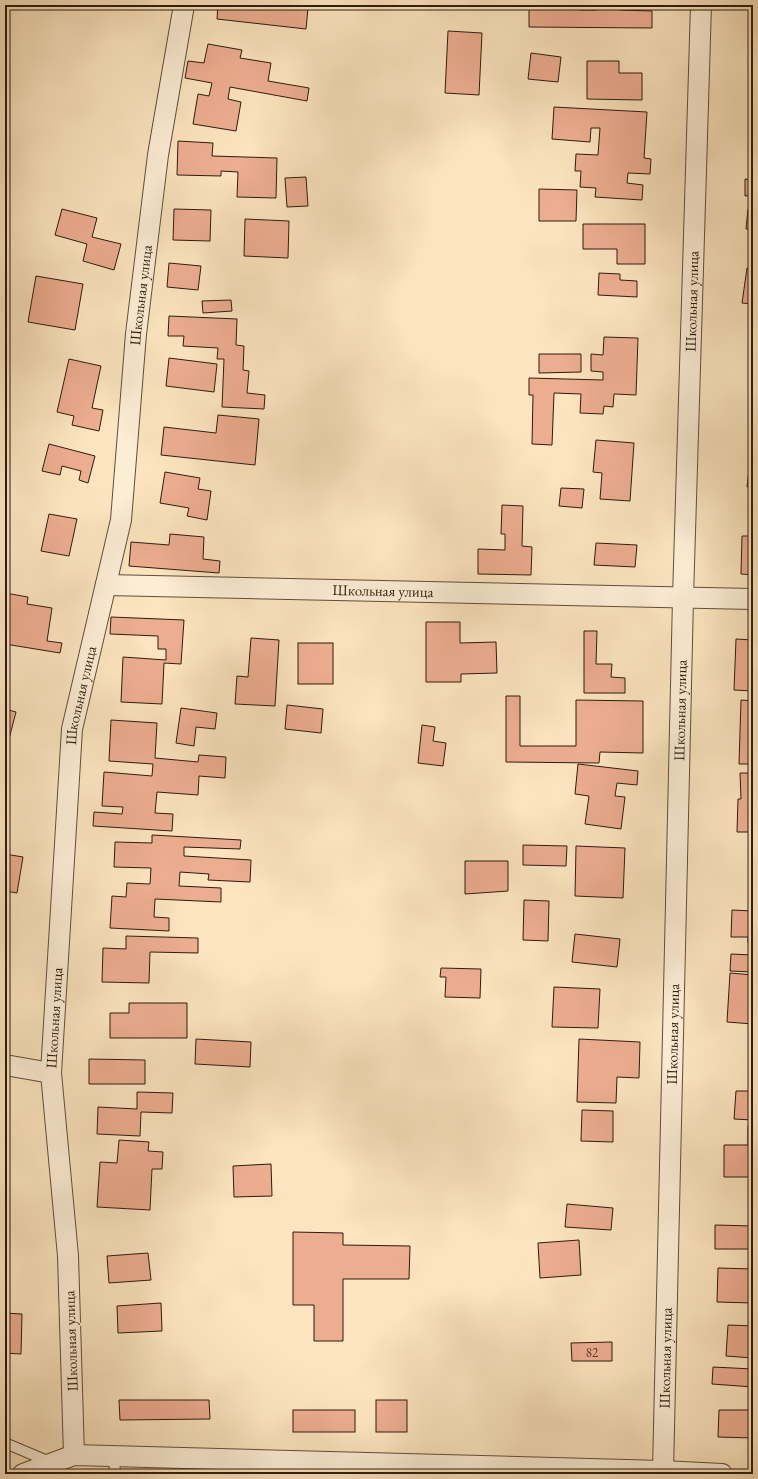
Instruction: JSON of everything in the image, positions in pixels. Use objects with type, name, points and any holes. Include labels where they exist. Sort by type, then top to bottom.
[{"type":"street","name":"Школьная улица","points":[[74,1455],[68,1256],[51,1073],[72,729],[121,520],[138,311],[158,155],[184,5]]},
{"type":"street","name":"Школьная улица","points":[[663,1470],[683,598],[701,5]]},
{"type":"street","name":"Школьная улица","points":[[106,585],[753,600]]},
{"type":"street","points":[[5,1065],[51,1073]]},
{"type":"street","points":[[23,1474],[74,1455],[114,1465],[530,1470],[663,1470],[722,1474]]},
{"type":"lane","points":[[5,1443],[51,1463]]},
{"type":"building","points":[[218,5],[282,5],[308,8],[306,29],[217,19]]},
{"type":"building","points":[[556,5],[580,5],[580,10],[596,10],[596,5],[620,5],[620,10],[652,11],[652,28],[529,27],[529,8],[556,8]]},
{"type":"building","points":[[448,31],[482,33],[479,95],[445,93]]},
{"type":"building","points":[[208,44],[242,50],[240,58],[271,63],[268,81],[309,88],[307,101],[230,87],[228,99],[241,102],[236,131],[193,124],[198,94],[209,96],[212,83],[185,78],[188,61],[204,63]]},
{"type":"building","points":[[531,53],[561,57],[558,82],[528,79]]},
{"type":"building","points":[[587,61],[619,61],[619,73],[642,73],[642,100],[587,99]]},
{"type":"building","points":[[554,107],[647,112],[644,158],[651,159],[650,174],[628,173],[627,183],[643,185],[642,200],[595,197],[596,188],[580,187],[581,171],[575,171],[576,154],[598,155],[600,128],[591,128],[590,142],[552,139]]},
{"type":"building","points":[[178,141],[213,143],[212,156],[277,158],[276,198],[237,197],[238,172],[221,171],[221,176],[177,175]]},
{"type":"building","points":[[306,177],[308,206],[287,207],[285,178]]},
{"type":"building","points":[[745,179],[753,180],[753,195],[745,196]]},
{"type":"building","points":[[539,189],[577,190],[576,221],[539,221]]},
{"type":"building","points":[[62,209],[97,218],[92,237],[121,244],[114,270],[83,261],[87,244],[55,235]]},
{"type":"building","points":[[174,209],[211,210],[210,241],[173,240]]},
{"type":"building","points":[[748,209],[753,209],[753,229],[746,229]]},
{"type":"building","points":[[245,219],[289,221],[288,258],[244,256]]},
{"type":"building","points":[[583,224],[645,224],[645,264],[617,264],[617,249],[583,249]]},
{"type":"building","points":[[169,263],[201,266],[198,290],[167,287]]},
{"type":"building","points":[[747,268],[753,268],[753,304],[742,303]]},
{"type":"building","points":[[599,273],[620,274],[620,280],[637,281],[637,297],[598,295]]},
{"type":"building","points":[[36,276],[83,284],[75,330],[28,322]]},
{"type":"building","points":[[231,300],[232,311],[203,313],[202,301]]},
{"type":"building","points":[[169,316],[237,319],[236,345],[244,346],[243,370],[249,371],[247,393],[265,395],[264,409],[222,407],[224,359],[217,359],[218,348],[183,346],[184,336],[168,336]]},
{"type":"building","points":[[604,337],[638,338],[636,395],[614,394],[613,407],[604,406],[603,414],[580,413],[581,394],[554,393],[552,445],[532,444],[533,395],[529,395],[529,378],[603,380],[603,372],[591,371],[591,354],[603,355]]},
{"type":"building","points":[[539,354],[581,354],[581,372],[539,373]]},
{"type":"building","points":[[169,358],[217,364],[214,392],[166,386]]},
{"type":"building","points":[[69,359],[101,366],[92,408],[103,410],[99,431],[72,425],[74,416],[57,412]]},
{"type":"building","points":[[753,409],[753,435],[750,435]]},
{"type":"building","points":[[218,415],[259,419],[255,465],[161,455],[164,427],[216,433]]},
{"type":"building","points":[[596,440],[634,443],[630,501],[600,499],[602,473],[593,472]]},
{"type":"building","points":[[49,444],[95,456],[88,483],[79,480],[81,471],[62,466],[60,475],[42,471]]},
{"type":"building","points":[[751,453],[753,453],[753,487],[747,487]]},
{"type":"building","points":[[165,472],[200,478],[198,489],[211,491],[207,520],[187,516],[189,508],[160,503]]},
{"type":"building","points":[[561,488],[584,489],[582,508],[559,506]]},
{"type":"building","points":[[502,505],[523,506],[522,546],[532,547],[531,575],[478,574],[478,549],[505,550],[505,534],[501,534]]},
{"type":"building","points":[[49,514],[77,519],[69,556],[41,551]]},
{"type":"building","points":[[170,534],[204,537],[203,559],[220,561],[219,573],[129,566],[131,542],[169,545]]},
{"type":"building","points":[[742,536],[753,536],[753,575],[741,574]]},
{"type":"building","points":[[596,543],[637,545],[635,567],[594,565]]},
{"type":"building","points":[[5,593],[28,597],[27,604],[52,608],[47,641],[62,643],[60,653],[5,644]]},
{"type":"building","points":[[111,617],[184,620],[181,664],[164,663],[162,704],[121,702],[123,657],[166,660],[166,649],[158,649],[158,636],[110,634]]},
{"type":"building","points":[[426,622],[460,622],[460,643],[496,642],[497,673],[461,674],[461,682],[426,682]]},
{"type":"building","points":[[584,631],[597,631],[596,664],[612,664],[611,677],[625,678],[625,693],[584,693]]},
{"type":"building","points":[[251,638],[279,640],[275,706],[235,704],[237,676],[248,677]]},
{"type":"building","points":[[736,639],[753,640],[753,691],[734,690]]},
{"type":"building","points":[[298,643],[333,643],[333,684],[298,684]]},
{"type":"building","points":[[506,696],[520,696],[520,746],[576,746],[576,700],[643,701],[643,753],[600,752],[599,763],[506,762]]},
{"type":"building","points":[[741,700],[753,701],[753,764],[739,764]]},
{"type":"building","points":[[287,705],[323,709],[321,733],[285,729]]},
{"type":"building","points":[[181,708],[217,713],[215,729],[196,727],[194,746],[176,743]]},
{"type":"building","points":[[5,709],[16,712],[9,739],[5,738]]},
{"type":"building","points":[[111,720],[157,723],[155,758],[198,762],[199,755],[226,757],[225,778],[199,776],[198,795],[157,792],[155,813],[173,814],[172,831],[93,826],[94,812],[122,814],[123,807],[102,806],[104,772],[152,776],[153,764],[109,761]]},
{"type":"building","points":[[422,725],[435,727],[433,741],[446,743],[443,766],[418,763]]},
{"type":"building","points":[[578,764],[638,771],[637,785],[617,783],[615,796],[625,797],[621,829],[585,824],[589,796],[575,794]]},
{"type":"building","points":[[740,773],[753,773],[753,832],[737,832],[738,799],[741,799]]},
{"type":"building","points":[[152,835],[241,840],[240,849],[184,847],[184,856],[251,860],[250,882],[208,880],[209,874],[180,872],[179,886],[221,888],[221,902],[155,899],[154,917],[169,918],[169,931],[110,928],[112,896],[126,897],[127,883],[150,884],[151,868],[114,867],[115,842],[152,843]]},
{"type":"building","points":[[523,845],[567,846],[566,866],[523,865]]},
{"type":"building","points":[[576,846],[625,848],[623,898],[575,896]]},
{"type":"building","points":[[5,854],[23,857],[17,893],[5,891]]},
{"type":"building","points":[[465,861],[508,861],[508,891],[465,894]]},
{"type":"building","points":[[524,900],[549,901],[548,941],[523,940]]},
{"type":"building","points":[[732,910],[753,911],[753,943],[748,943],[748,937],[731,937]]},
{"type":"building","points":[[575,934],[620,939],[617,967],[572,962]]},
{"type":"building","points":[[126,936],[198,938],[198,953],[150,952],[149,983],[102,982],[103,948],[126,949]]},
{"type":"building","points":[[731,954],[753,955],[753,972],[730,971]]},
{"type":"building","points":[[441,968],[481,969],[480,998],[445,997],[446,977],[440,977]]},
{"type":"building","points":[[730,973],[753,975],[753,1024],[727,1022]]},
{"type":"building","points":[[554,987],[600,989],[598,1028],[552,1027]]},
{"type":"building","points":[[129,1003],[187,1003],[187,1038],[110,1038],[110,1013],[129,1013]]},
{"type":"building","points":[[196,1039],[251,1042],[250,1067],[195,1064]]},
{"type":"building","points":[[579,1039],[640,1042],[639,1078],[617,1077],[616,1103],[577,1102]]},
{"type":"building","points":[[89,1059],[145,1060],[145,1084],[89,1084]]},
{"type":"building","points":[[736,1091],[753,1091],[753,1120],[734,1119]]},
{"type":"building","points":[[137,1092],[173,1093],[172,1113],[141,1112],[140,1136],[97,1134],[98,1107],[137,1109]]},
{"type":"building","points":[[582,1110],[613,1111],[613,1142],[581,1141]]},
{"type":"building","points":[[748,1126],[753,1126],[753,1177],[724,1177],[724,1145],[748,1145]]},
{"type":"building","points":[[119,1140],[149,1142],[148,1151],[163,1152],[162,1169],[152,1169],[150,1210],[97,1207],[100,1162],[117,1163]]},
{"type":"building","points":[[271,1164],[272,1196],[234,1197],[233,1166]]},
{"type":"building","points":[[567,1204],[613,1208],[611,1230],[565,1227]]},
{"type":"building","points":[[715,1225],[753,1226],[753,1249],[715,1249]]},
{"type":"building","points":[[293,1232],[343,1233],[343,1245],[410,1246],[409,1279],[343,1279],[343,1341],[314,1341],[314,1305],[293,1305]]},
{"type":"building","points":[[579,1240],[581,1275],[540,1278],[538,1243]]},
{"type":"building","points":[[148,1253],[151,1280],[109,1283],[107,1256]]},
{"type":"building","points":[[718,1268],[753,1269],[753,1303],[717,1302]]},
{"type":"building","points":[[161,1303],[162,1331],[118,1333],[117,1306]]},
{"type":"building","points":[[5,1313],[22,1314],[21,1354],[5,1353]]},
{"type":"building","points":[[728,1325],[753,1326],[753,1358],[726,1356]]},
{"type":"building","points":[[612,1342],[612,1361],[572,1361],[571,1343]]},
{"type":"building","points":[[713,1367],[753,1369],[753,1387],[712,1384]]},
{"type":"building","points":[[119,1400],[209,1400],[210,1419],[120,1420]]},
{"type":"building","points":[[376,1400],[407,1400],[407,1432],[376,1432]]},
{"type":"building","points":[[293,1410],[355,1410],[355,1432],[293,1432]]},
{"type":"building","points":[[719,1410],[753,1410],[753,1438],[718,1437]]}]
